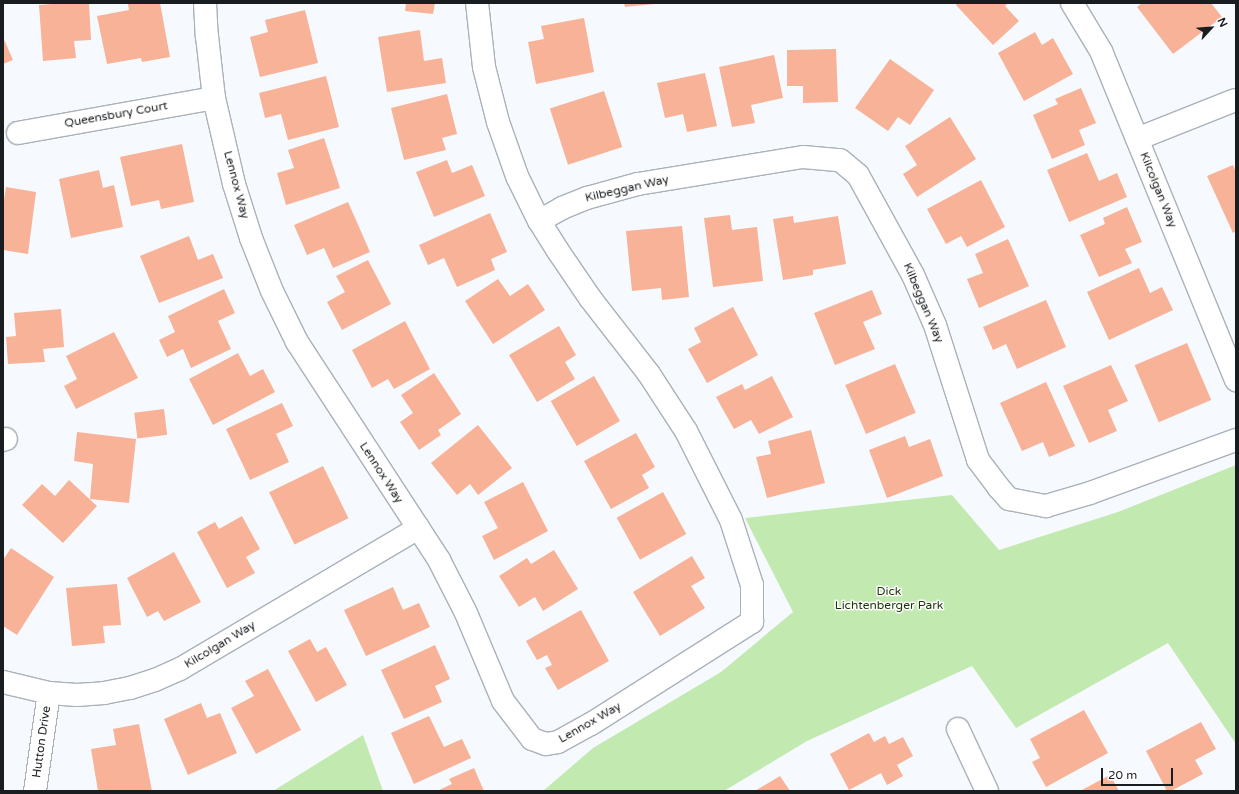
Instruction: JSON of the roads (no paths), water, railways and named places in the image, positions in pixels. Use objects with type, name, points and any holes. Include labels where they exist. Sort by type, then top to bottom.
[{"type":"street","name":"Lennox Way","points":[[205,3],[206,36],[214,98],[234,184],[251,238],[272,291],[297,342],[439,560],[466,613],[503,701],[532,739],[546,744],[558,742],[591,724],[752,622],[752,585],[731,520],[686,431],[649,374],[590,298],[539,221],[517,176],[498,122],[484,67],[477,3]]},
{"type":"street","name":"Kilcolgan Way","points":[[1072,3],[1101,51],[1236,380]]},
{"type":"street","name":"Queensbury Court","points":[[18,133],[214,98]]},
{"type":"street","points":[[1137,139],[1235,100]]},
{"type":"street","name":"Kilbeggan Way","points":[[539,221],[562,208],[587,198],[638,184],[803,157],[840,160],[858,175],[913,275],[935,325],[978,460],[1009,499],[1046,506],[1097,491],[1236,440]]},
{"type":"street","name":"Kilcolgan Way","points":[[3,682],[49,693],[77,695],[104,693],[130,688],[155,680],[180,669],[418,528]]},
{"type":"street","name":"Hutton Drive","points":[[35,791],[49,693]]},
{"type":"street","points":[[958,729],[987,791]]},
{"type":"park label","name":"Dick Lichtenberger Park","points":[[889,599]]}]
